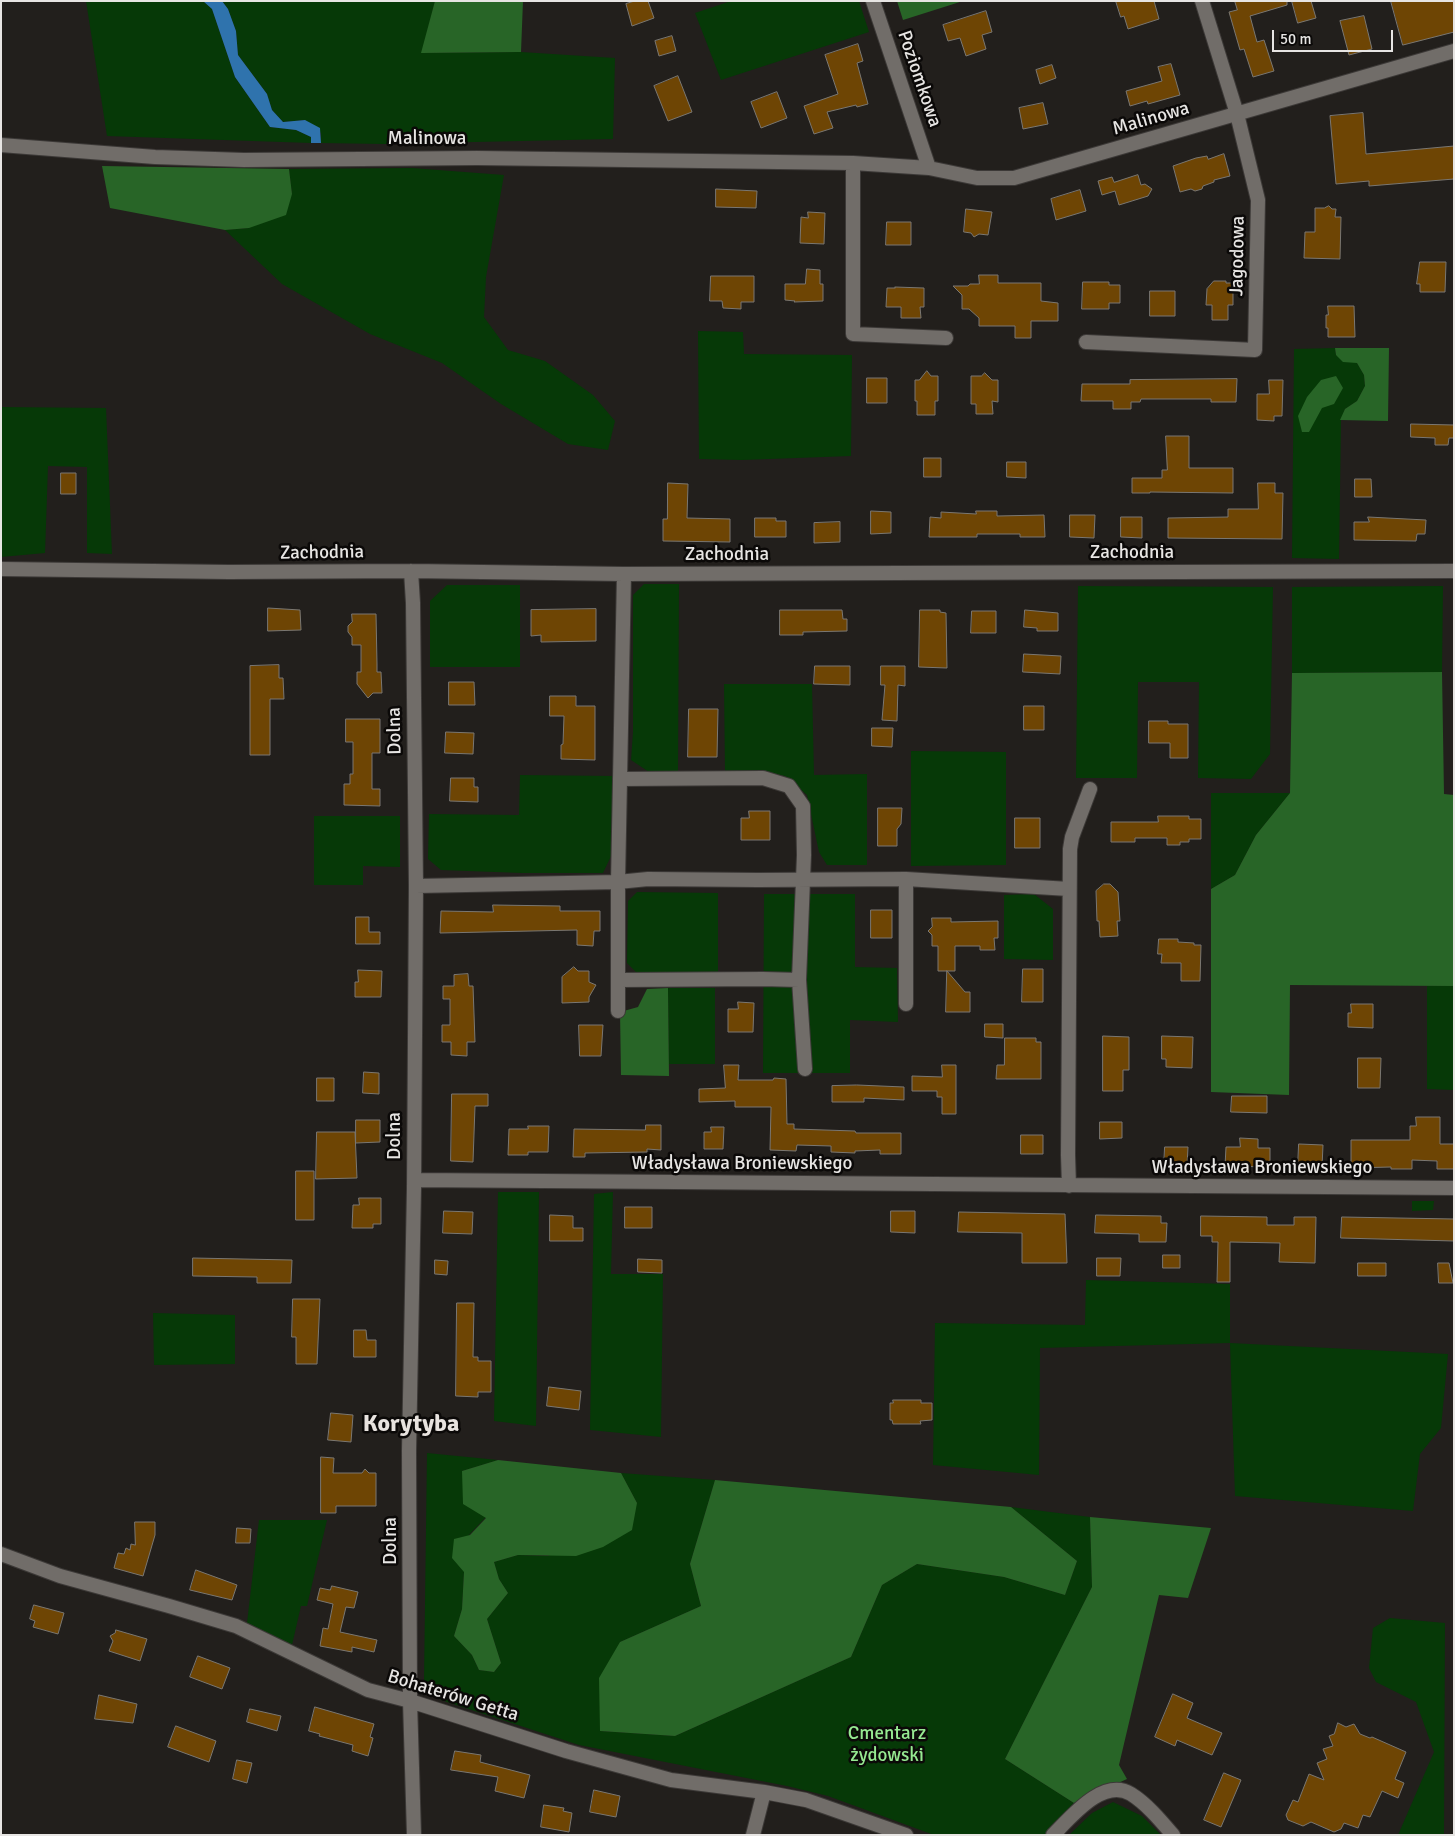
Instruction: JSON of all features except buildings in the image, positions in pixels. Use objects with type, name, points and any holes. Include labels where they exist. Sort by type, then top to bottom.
[{"type":"street","name":"Poziomkowa","points":[[872,1],[929,168]]},
{"type":"street","name":"Jagodowa","points":[[1086,342],[1255,350],[1258,200],[1238,114],[1202,1]]},
{"type":"street","name":"Malinowa","points":[[1,145],[155,157],[244,160],[477,158],[853,163],[929,168],[977,178],[1014,178],[1454,51]]},
{"type":"street","points":[[853,163],[853,334],[946,338]]},
{"type":"street","name":"Zachodnia","points":[[1,570],[230,572],[411,570],[624,574],[1454,571]]},
{"type":"street","name":"Dolna","points":[[411,570],[416,886],[414,1180],[409,1429],[410,1701],[414,1835]]},
{"type":"street","points":[[618,1011],[618,882],[624,574]]},
{"type":"street","points":[[621,779],[763,778],[789,786],[803,806],[799,980],[805,1069]]},
{"type":"street","points":[[1069,1186],[1069,889],[1072,837],[1090,789]]},
{"type":"street","points":[[416,886],[618,882],[648,879],[906,879],[1069,889]]},
{"type":"street","points":[[906,879],[906,1004]]},
{"type":"street","points":[[618,980],[799,980]]},
{"type":"street","name":"Władysława Broniewskiego","points":[[414,1180],[1454,1188]]},
{"type":"street","name":"Bohaterów Getta","points":[[1,1554],[60,1576],[236,1626],[368,1690],[410,1701],[566,1751],[671,1780],[764,1792],[806,1800],[906,1835]]},
{"type":"street","points":[[1053,1835],[1081,1808],[1099,1794],[1115,1790],[1130,1793],[1158,1818],[1173,1835]]},
{"type":"street","points":[[754,1835],[764,1792]]},
{"type":"green space","points":[[86,1],[203,1],[212,9],[235,77],[270,127],[296,130],[311,137],[311,143],[107,136]]},
{"type":"green space","points":[[222,1],[435,1],[422,53],[521,52],[615,58],[613,139],[383,144],[321,143],[321,133],[305,120],[283,122],[272,110],[267,94],[238,55],[236,31],[228,9]]},
{"type":"green space","points":[[435,1],[523,1],[521,52],[421,53]]},
{"type":"green space","points":[[731,1],[859,1],[869,32],[721,80],[695,13]]},
{"type":"green space","points":[[897,1],[963,1],[903,20]]},
{"type":"green space","points":[[102,166],[289,169],[292,194],[286,215],[249,228],[225,230],[110,208]]},
{"type":"green space","points":[[412,168],[504,175],[486,277],[484,317],[508,350],[545,361],[593,395],[615,421],[608,450],[568,444],[501,404],[442,363],[370,334],[282,284],[225,230],[249,228],[292,194],[289,169]]},
{"type":"green space","points":[[698,331],[743,332],[744,354],[852,355],[851,456],[742,460],[699,459]]},
{"type":"green space","points":[[1335,348],[1336,355],[1357,363],[1364,375],[1365,386],[1357,401],[1345,409],[1341,420],[1339,559],[1292,558],[1294,349]]},
{"type":"green space","points":[[1335,348],[1389,348],[1388,421],[1340,420],[1345,409],[1357,401],[1365,386],[1364,375],[1357,363],[1343,362],[1336,355]]},
{"type":"green space","points":[[1336,376],[1343,388],[1334,404],[1322,408],[1309,432],[1302,432],[1298,416],[1307,397],[1321,380]]},
{"type":"green space","points":[[2,407],[106,408],[112,554],[87,553],[87,467],[48,466],[45,553],[1,557]]},
{"type":"green space","points":[[644,584],[679,584],[678,772],[649,772],[631,760],[633,732],[633,595]]},
{"type":"green space","points":[[447,585],[520,585],[520,667],[430,667],[430,601]]},
{"type":"green space","points":[[1078,586],[1273,587],[1270,754],[1251,779],[1198,778],[1199,682],[1138,682],[1137,778],[1076,778]]},
{"type":"green space","points":[[1443,586],[1442,672],[1292,673],[1292,587]]},
{"type":"green space","points":[[1442,672],[1444,794],[1454,795],[1454,986],[1290,985],[1289,1095],[1211,1092],[1211,889],[1235,875],[1256,835],[1290,793],[1292,673]]},
{"type":"green space","points":[[724,684],[812,684],[814,775],[867,774],[867,865],[827,865],[819,852],[807,795],[785,776],[757,771],[725,772]]},
{"type":"green space","points":[[911,751],[1006,752],[1006,865],[911,866]]},
{"type":"green space","points":[[520,775],[614,776],[613,852],[603,873],[441,870],[428,859],[429,814],[519,815]]},
{"type":"green space","points":[[1211,793],[1290,793],[1256,835],[1235,875],[1211,889]]},
{"type":"green space","points":[[314,816],[400,816],[400,867],[363,866],[363,885],[314,885]]},
{"type":"green space","points":[[637,892],[718,893],[718,973],[636,972],[627,963],[628,901]]},
{"type":"green space","points":[[764,894],[855,894],[855,967],[897,968],[898,1022],[850,1020],[850,1073],[763,1073]]},
{"type":"green space","points":[[1034,894],[1053,909],[1053,960],[1004,959],[1004,895]]},
{"type":"green space","points":[[1427,986],[1454,986],[1454,1090],[1427,1089]]},
{"type":"green space","points":[[668,988],[715,988],[715,1064],[669,1064]]},
{"type":"green space","points":[[668,988],[669,1076],[621,1075],[620,1012],[638,1007],[647,989]]},
{"type":"green space","points":[[498,1192],[539,1192],[536,1426],[494,1421]]},
{"type":"green space","points":[[613,1192],[611,1274],[663,1274],[661,1437],[590,1430],[594,1194]]},
{"type":"green space","points":[[1412,1201],[1434,1201],[1433,1210],[1412,1211]]},
{"type":"green space","points":[[1086,1280],[1230,1284],[1230,1343],[1040,1348],[1039,1475],[933,1465],[935,1323],[1085,1325]]},
{"type":"green space","points":[[153,1313],[235,1315],[235,1364],[154,1365]]},
{"type":"green space","points":[[1230,1343],[1448,1354],[1441,1428],[1420,1454],[1413,1511],[1235,1496]]},
{"type":"green space","name":"Cmentarz żydowski","points":[[427,1453],[498,1460],[462,1471],[486,1517],[469,1535],[462,1609],[454,1636],[472,1655],[479,1670],[494,1672],[501,1663],[487,1619],[508,1593],[499,1579],[494,1562],[518,1555],[548,1556],[637,1503],[621,1473],[715,1480],[690,1564],[701,1606],[620,1642],[600,1731],[675,1736],[851,1657],[882,1585],[917,1564],[1004,1577],[1065,1595],[1077,1561],[1011,1507],[1090,1517],[1092,1587],[1005,1759],[1074,1803],[1045,1835],[934,1835],[828,1796],[787,1786],[579,1745],[441,1700],[424,1681]]},
{"type":"green space","points":[[498,1460],[621,1473],[637,1503],[632,1530],[603,1547],[576,1556],[518,1555],[494,1562],[499,1579],[508,1593],[487,1619],[501,1663],[494,1672],[479,1670],[472,1655],[454,1636],[462,1609],[464,1572],[452,1558],[454,1539],[470,1535],[486,1518],[463,1504],[462,1471]]},
{"type":"green space","points":[[715,1480],[1011,1507],[1077,1561],[1065,1595],[1004,1577],[917,1564],[882,1585],[851,1657],[675,1736],[600,1731],[599,1678],[620,1642],[701,1606],[690,1564]]},
{"type":"green space","points":[[1090,1517],[1211,1528],[1188,1598],[1159,1595],[1119,1765],[1127,1779],[1074,1803],[1005,1759],[1092,1587]]},
{"type":"green space","points":[[259,1520],[327,1520],[307,1606],[301,1606],[292,1645],[247,1623]]},
{"type":"green space","points":[[1390,1618],[1445,1623],[1444,1835],[1398,1835],[1434,1752],[1416,1702],[1376,1682],[1369,1668],[1373,1628]]},
{"type":"green space","points":[[1113,1802],[1142,1816],[1161,1835],[1069,1835],[1092,1813]]},
{"type":"water","points":[[203,1],[222,1],[228,9],[236,31],[238,55],[267,94],[272,110],[283,122],[305,120],[320,128],[321,143],[311,143],[311,137],[296,130],[270,127],[235,77],[212,9]]},
{"type":"district","name":"Korytyba","points":[[411,1425]]}]
